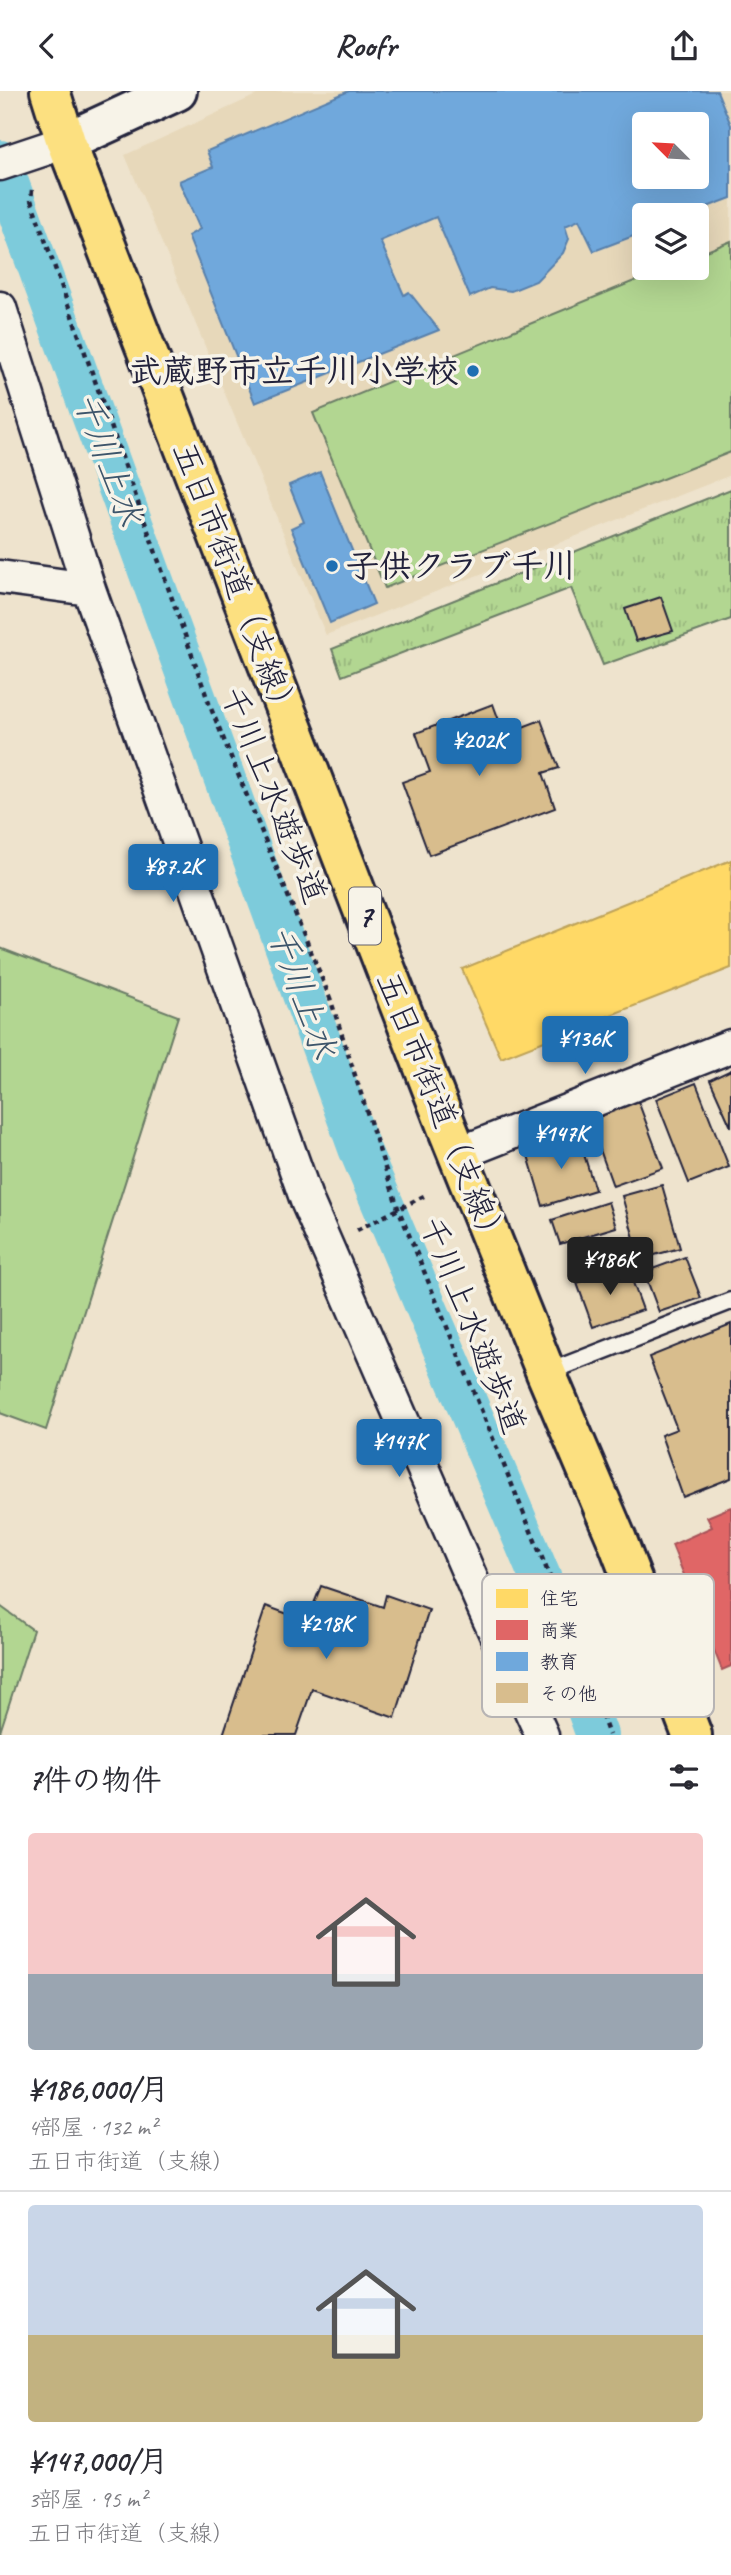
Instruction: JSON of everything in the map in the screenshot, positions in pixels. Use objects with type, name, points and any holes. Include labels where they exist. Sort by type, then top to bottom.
[{"type":"main road","name":"五日市街道（支線）","points":[[50,91],[66,142],[458,1154],[545,1373],[630,1574]]},
{"type":"main road","name":"五日市街道（支線）","points":[[685,1717],[692,1735]]},
{"type":"street","points":[[0,164],[66,142],[177,91]]},
{"type":"street","points":[[0,308],[89,590],[307,1202],[482,1603]]},
{"type":"street","points":[[0,577],[89,590]]},
{"type":"street","points":[[458,1154],[731,1046]]},
{"type":"street","points":[[534,1717],[542,1735]]},
{"type":"lane","points":[[545,1373],[731,1301]]},
{"type":"path","name":"千川上水遊歩道","points":[[34,182],[31,200],[210,706],[330,998],[398,1208],[548,1574]]},
{"type":"path","points":[[326,1247],[428,1194]]},
{"type":"path","name":"千川上水遊歩道","points":[[602,1717],[609,1735]]},
{"type":"shaded area","name":"武蔵野市立千川小学校","points":[[265,91],[731,91],[731,475],[326,635],[125,155]]},
{"type":"green space","points":[[731,241],[731,452],[385,588],[313,413],[637,280],[709,280],[709,250]]},
{"type":"green space","points":[[731,489],[731,619],[603,665],[571,588],[342,676],[332,649]]},
{"type":"green space","points":[[0,948],[178,1016],[46,1430],[0,1413]]},
{"type":"green space","points":[[0,1606],[33,1630],[0,1732]]},
{"type":"building: 住宅","points":[[731,860],[731,968],[501,1058],[462,969]]},
{"type":"building: 商業","points":[[731,1507],[731,1666],[722,1670],[714,1650],[714,1574],[684,1574],[672,1545],[712,1527],[707,1517]]},
{"type":"building: 教育","points":[[349,91],[717,91],[731,125],[731,198],[709,206],[709,203],[632,203],[632,237],[594,251],[579,220],[565,226],[569,239],[563,253],[536,281],[511,291],[490,288],[470,297],[436,217],[380,241],[404,295],[409,292],[439,330],[255,403],[188,236],[200,229],[179,181],[213,167],[207,151]]},
{"type":"building: 教育","name":"子供クラブ千川","points":[[320,472],[374,604],[330,623],[291,528],[304,522],[289,485]]},
{"type":"building: その他","points":[[661,597],[673,631],[636,641],[625,609]]},
{"type":"building: その他","points":[[493,704],[504,734],[541,720],[559,768],[543,773],[555,808],[429,855],[402,782],[430,772],[416,733]]},
{"type":"building: その他","points":[[731,1070],[731,1127],[710,1080]]},
{"type":"building: その他","points":[[696,1083],[729,1167],[689,1183],[656,1099]]},
{"type":"building: その他","points":[[638,1101],[663,1168],[613,1186],[589,1119]]},
{"type":"building: その他","points":[[578,1135],[595,1190],[543,1206],[527,1152]]},
{"type":"building: その他","points":[[662,1185],[680,1248],[640,1259],[622,1196]]},
{"type":"building: その他","points":[[608,1202],[616,1227],[560,1244],[552,1220]]},
{"type":"building: その他","points":[[685,1257],[701,1298],[659,1312],[644,1272]]},
{"type":"building: その他","points":[[627,1266],[643,1310],[593,1327],[577,1283]]},
{"type":"building: その他","points":[[731,1324],[731,1478],[683,1497],[661,1435],[677,1429],[649,1357]]},
{"type":"building: その他","points":[[321,1586],[383,1607],[386,1595],[429,1610],[395,1718],[312,1689],[296,1735],[223,1735],[266,1606],[307,1621]]},
{"type":"waterway","name":"千川上水","points":[[0,161],[359,1148],[539,1574]]},
{"type":"waterway","name":"千川上水","points":[[591,1717],[597,1735]]},
{"type":"place","name":"武蔵野市立千川小学校","points":[[473,371]]},
{"type":"place","name":"子供クラブ千川","points":[[332,566]]}]
